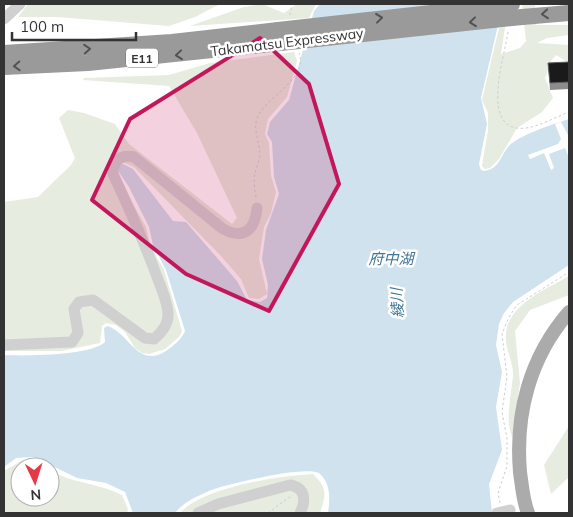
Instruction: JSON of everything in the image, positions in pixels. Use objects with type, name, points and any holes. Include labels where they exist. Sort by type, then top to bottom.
[{"type":"highway","name":"Takamatsu Expressway","points":[[4,53],[162,43],[517,10],[569,13]]},
{"type":"highway","name":"Takamatsu Expressway","points":[[4,67],[106,61],[282,32]]},
{"type":"main road","points":[[526,509],[519,445],[525,400],[537,360],[557,326],[569,312]]},
{"type":"street","points":[[4,19],[20,4]]},
{"type":"street","points":[[4,345],[72,342],[78,333],[74,309],[79,302],[92,300],[145,338],[154,339],[161,333],[167,323],[168,314],[140,233],[113,174],[113,165],[119,158],[126,155],[134,157],[223,229],[232,233],[242,234],[251,228],[256,219],[257,208]]},
{"type":"street","points":[[198,513],[212,506],[282,486],[296,486],[300,489],[305,499],[300,513]]},
{"type":"street","points":[[503,510],[526,509]]},
{"type":"path","points":[[282,32],[292,4]]},
{"type":"path","points":[[509,28],[496,103],[500,115],[508,124],[515,128],[526,128],[569,112]]},
{"type":"path","points":[[257,208],[254,176],[260,154],[255,122],[266,104],[284,89],[297,72],[301,64],[298,50]]},
{"type":"path","points":[[503,510],[498,493],[507,466],[507,439],[502,412],[507,377],[502,334],[508,317],[517,305],[569,272]]},
{"type":"path","points":[[268,513],[300,489]]},
{"type":"highlighted area","points":[[260,38],[309,84],[339,184],[269,311],[186,274],[92,200],[130,119]]},
{"type":"shaded area","points":[[28,4],[220,4],[195,17],[169,26],[58,17],[18,17]]},
{"type":"shaded area","points":[[262,4],[284,13],[297,4],[316,4],[309,18],[190,26],[244,7]]},
{"type":"shaded area","points":[[522,4],[535,4],[536,25],[569,25],[569,35],[547,38],[537,43],[569,45],[569,63],[556,55],[551,61],[545,78],[553,98],[542,112],[517,128],[499,159],[490,168],[485,169],[482,166],[488,130],[488,113],[482,100],[499,28],[505,27],[501,54],[520,48],[526,41]]},
{"type":"shaded area","points":[[294,52],[297,61],[287,97],[268,119],[265,134],[269,143],[271,176],[276,192],[271,213],[264,227],[259,259],[267,294],[259,299],[249,298],[241,279],[221,256],[134,167],[115,159],[116,174],[146,227],[150,245],[164,270],[182,331],[179,337],[165,349],[149,354],[142,353],[135,348],[125,332],[116,325],[106,323],[102,326],[100,343],[61,351],[4,351],[4,202],[38,197],[71,165],[75,158],[59,118],[68,110],[84,113],[115,124],[129,144],[232,224],[237,218],[197,133],[169,86],[83,80],[84,78],[169,75],[210,63]]},
{"type":"shaded area","points":[[569,276],[569,295],[530,310],[515,331],[520,383],[512,437],[509,415],[513,371],[506,344],[508,323],[521,306],[530,299]]},
{"type":"shaded area","points":[[569,426],[569,477],[551,494],[544,465]]},
{"type":"shaded area","points":[[10,468],[10,507],[60,507],[60,475],[122,495],[128,509],[127,513],[4,513],[4,471]]},
{"type":"shaded area","points":[[313,474],[321,484],[324,492],[324,501],[320,513],[180,513],[191,504],[206,496],[242,484]]},
{"type":"water","name":"府中湖","points":[[320,4],[503,4],[481,98],[487,124],[479,164],[481,170],[493,168],[508,147],[520,138],[569,119],[569,265],[513,302],[504,313],[499,324],[496,345],[502,372],[496,407],[502,450],[489,484],[492,513],[328,513],[329,492],[324,478],[320,474],[301,471],[269,476],[214,489],[188,502],[175,513],[133,513],[125,492],[106,483],[77,478],[60,470],[60,457],[10,457],[10,462],[4,467],[4,355],[72,353],[97,347],[105,342],[104,328],[108,326],[116,330],[141,353],[148,356],[156,355],[174,345],[185,331],[166,270],[153,245],[149,227],[129,187],[116,168],[117,161],[133,169],[173,221],[186,222],[237,281],[247,300],[260,302],[267,298],[268,285],[262,259],[266,230],[279,194],[274,177],[272,142],[267,134],[270,122],[289,100],[314,11]]},
{"type":"pier","points":[[561,122],[569,137],[569,158],[565,148],[549,154],[554,168],[551,170],[544,153],[530,159],[528,155],[558,144],[561,139],[555,124]]},
{"type":"building","points":[[569,62],[569,82],[550,83],[548,63]]},
{"type":"water label","name":"綾川","points":[[397,303]]}]
